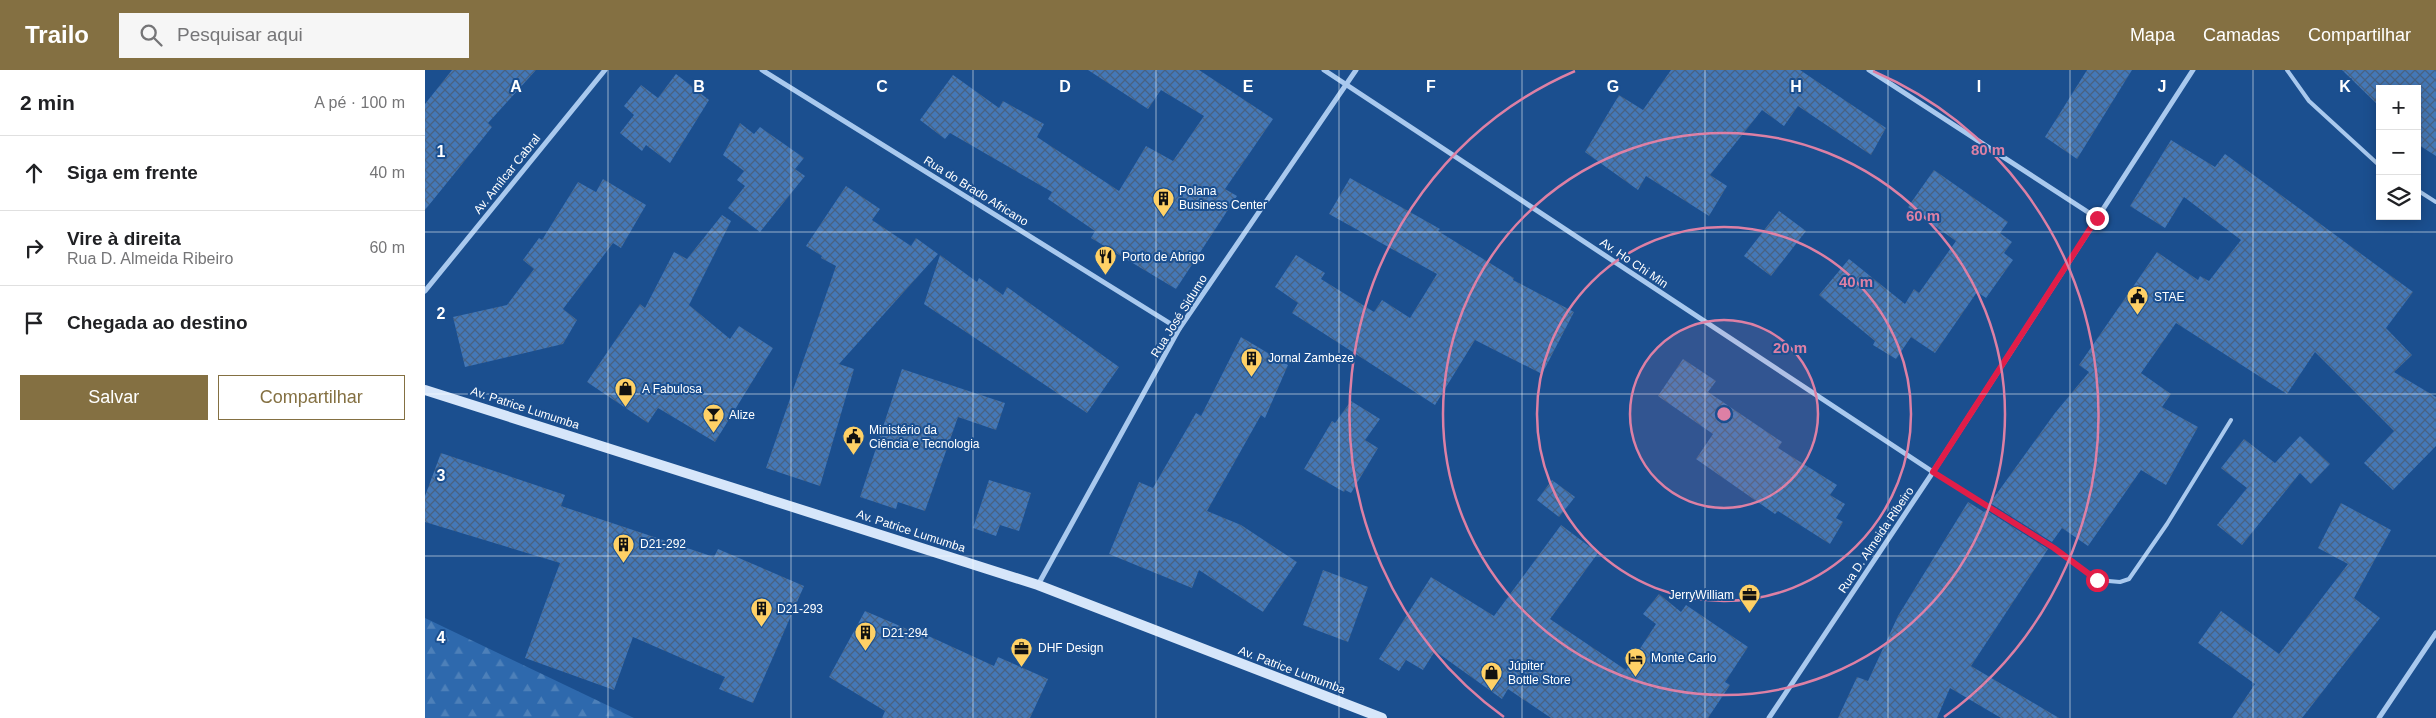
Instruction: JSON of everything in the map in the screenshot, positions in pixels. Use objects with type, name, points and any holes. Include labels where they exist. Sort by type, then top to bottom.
[{"type":"main road","name":"Av. Patrice Lumumba","points":[[425,390],[1038,585],[1382,718]]},
{"type":"street","name":"Av. Amílcar Cabral","points":[[425,291],[605,70]]},
{"type":"street","name":"Rua do Brado Africano","points":[[762,70],[1179,329]]},
{"type":"street","name":"Av. Ho Chi Min","points":[[1324,70],[1933,472]]},
{"type":"street","name":"Rua José Sidumo","points":[[1038,585],[1179,329],[1357,70]]},
{"type":"street","points":[[1869,70],[2097,218]]},
{"type":"street","name":"Rua D. Almeida Ribeiro","points":[[1769,718],[1933,472],[2193,70]]},
{"type":"street","points":[[2379,718],[2436,633]]},
{"type":"lane","points":[[2287,70],[2309,101],[2376,162]]},
{"type":"lane","points":[[2421,193],[2436,202]]},
{"type":"lane","points":[[1933,472],[2054,548],[2097,580],[2120,582],[2129,579],[2167,524],[2231,420]]},
{"type":"green space","points":[[425,618],[634,718],[425,718]]},
{"type":"building","points":[[452,70],[536,70],[488,123],[492,127],[425,210],[425,104]]},
{"type":"building","points":[[1088,70],[1199,70],[1273,119],[1225,189],[1237,196],[1176,289],[1091,238],[1095,231],[1048,199],[1052,192],[950,133],[945,139],[920,120],[953,75],[999,108],[1003,101],[1044,124],[1037,137],[1119,191],[1146,146],[1173,161],[1204,116],[1161,90],[1148,109]]},
{"type":"building","points":[[1671,70],[1800,70],[1886,128],[1871,155],[1798,106],[1784,126],[1762,110],[1710,175],[1727,186],[1709,216],[1646,176],[1638,190],[1585,152],[1619,95],[1643,110]]},
{"type":"building","points":[[2087,70],[2132,70],[2077,159],[2045,137]]},
{"type":"building","points":[[2342,70],[2436,70],[2436,156],[2421,147],[2421,85],[2376,85],[2376,103]]},
{"type":"building","points":[[676,74],[709,100],[670,163],[646,145],[642,151],[620,133],[634,115],[624,106],[641,85],[658,98]]},
{"type":"building","points":[[740,123],[754,134],[760,127],[804,158],[795,169],[805,176],[760,232],[728,208],[745,186],[737,180],[744,171],[723,155]]},
{"type":"building","points":[[2171,140],[2215,167],[2225,154],[2413,292],[2386,328],[2412,355],[2394,372],[2436,397],[2436,446],[2393,490],[2364,463],[2394,431],[2315,352],[2287,394],[2176,323],[2141,373],[2171,394],[2162,407],[2198,427],[2166,485],[2141,470],[2088,546],[2062,528],[2052,542],[1990,503],[2055,413],[2089,372],[2079,365],[2157,252],[2198,280],[2200,276],[2209,281],[2241,240],[2184,197],[2165,228],[2130,206]]},
{"type":"building","points":[[1934,170],[2008,222],[2000,233],[2012,242],[2004,253],[2013,260],[1986,298],[1977,292],[1935,353],[1911,337],[1896,359],[1873,345],[1875,341],[1819,295],[1849,259],[1905,304],[1914,289],[1919,293],[1956,241],[1908,207]]},
{"type":"building","points":[[1350,178],[1440,229],[1438,231],[1514,278],[1513,280],[1574,312],[1542,374],[1475,340],[1435,405],[1292,313],[1298,303],[1275,287],[1296,255],[1325,273],[1321,279],[1374,312],[1382,300],[1410,318],[1437,274],[1329,214]]},
{"type":"building","points":[[603,179],[646,205],[621,248],[613,243],[563,309],[577,320],[563,344],[465,367],[453,317],[507,305],[534,269],[523,260],[539,238],[542,240],[578,182],[596,192]]},
{"type":"building","points":[[846,186],[880,209],[872,220],[911,246],[916,238],[938,254],[839,364],[854,369],[820,486],[766,468],[836,266],[821,258],[822,256],[806,246]]},
{"type":"building","points":[[1779,211],[1806,231],[1771,276],[1744,256]]},
{"type":"building","points":[[722,215],[731,221],[689,305],[730,339],[739,326],[773,348],[715,442],[658,408],[648,423],[587,382],[640,304],[645,308],[674,252],[687,259]]},
{"type":"building","points":[[940,255],[977,282],[979,278],[1003,295],[1007,287],[1119,367],[1087,413],[924,304]]},
{"type":"building","points":[[1241,337],[1288,365],[1265,418],[1261,415],[1207,511],[1241,525],[1297,562],[1263,612],[1199,570],[1192,588],[1109,554],[1139,482],[1153,488],[1196,413],[1201,416]]},
{"type":"building","points":[[1683,359],[1716,381],[1708,392],[1782,442],[1778,448],[1837,485],[1830,495],[1845,504],[1836,518],[1843,522],[1830,544],[1778,511],[1775,514],[1696,459],[1713,434],[1658,396]]},
{"type":"building","points":[[902,369],[1005,403],[996,430],[958,417],[925,511],[898,502],[896,509],[860,497]]},
{"type":"building","points":[[1351,401],[1380,419],[1365,440],[1378,448],[1351,493],[1345,490],[1344,492],[1304,469],[1332,421],[1335,423]]},
{"type":"building","points":[[2300,436],[2330,464],[2311,484],[2300,473],[2242,545],[2217,525],[2247,488],[2221,468],[2244,439],[2275,463]]},
{"type":"building","points":[[441,453],[565,495],[561,506],[714,557],[718,549],[804,586],[753,703],[719,689],[725,677],[633,637],[614,690],[525,658],[560,563],[425,522],[425,496]]},
{"type":"building","points":[[989,480],[1031,493],[1019,531],[1000,525],[996,536],[973,528]]},
{"type":"building","points":[[1552,480],[1575,497],[1559,517],[1537,500]]},
{"type":"building","points":[[1968,502],[1984,512],[1986,510],[2048,549],[1971,666],[2059,718],[2001,718],[1950,688],[1937,718],[1838,718],[1857,677],[1868,681],[1898,616]]},
{"type":"building","points":[[2341,503],[2391,530],[2354,598],[2380,618],[2302,718],[2232,718],[2255,684],[2198,643],[2221,611],[2279,654],[2348,564],[2318,548]]},
{"type":"building","points":[[1561,525],[1598,553],[1550,619],[1626,670],[1656,624],[1643,614],[1659,594],[1681,612],[1686,605],[1748,647],[1725,682],[1730,685],[1708,718],[1551,718],[1508,689],[1502,699],[1435,651],[1423,670],[1406,660],[1399,671],[1379,659],[1431,577],[1494,616]]},
{"type":"building","points":[[1323,570],[1368,587],[1348,642],[1303,625]]},
{"type":"building","points":[[865,611],[921,635],[922,633],[994,666],[998,657],[1048,679],[1030,718],[882,718],[885,711],[829,677]]},
{"type":"place","name":"Polana Business Center","points":[[1163,217]]},
{"type":"place","name":"Porto de Abrigo","points":[[1106,276]]},
{"type":"place","name":"STAE","points":[[2138,316]]},
{"type":"place","name":"Jornal Zambeze","points":[[1252,377]]},
{"type":"place","name":"A Fabulosa","points":[[626,408]]},
{"type":"place","name":"Alize","points":[[713,434]]},
{"type":"place","name":"Ministério da Ciência e Tecnologia","points":[[853,456]]},
{"type":"place","name":"D21-292","points":[[624,563]]},
{"type":"place","name":"JerryWilliam","points":[[1750,614]]},
{"type":"place","name":"D21-293","points":[[761,628]]},
{"type":"place","name":"D21-294","points":[[866,652]]},
{"type":"place","name":"DHF Design","points":[[1022,667]]},
{"type":"place","name":"Monte Carlo","points":[[1635,677]]},
{"type":"place","name":"Júpiter Bottle Store","points":[[1492,692]]},
{"type":"route","points":[[2097,218],[1933,472],[2054,548],[2097,580]]}]
